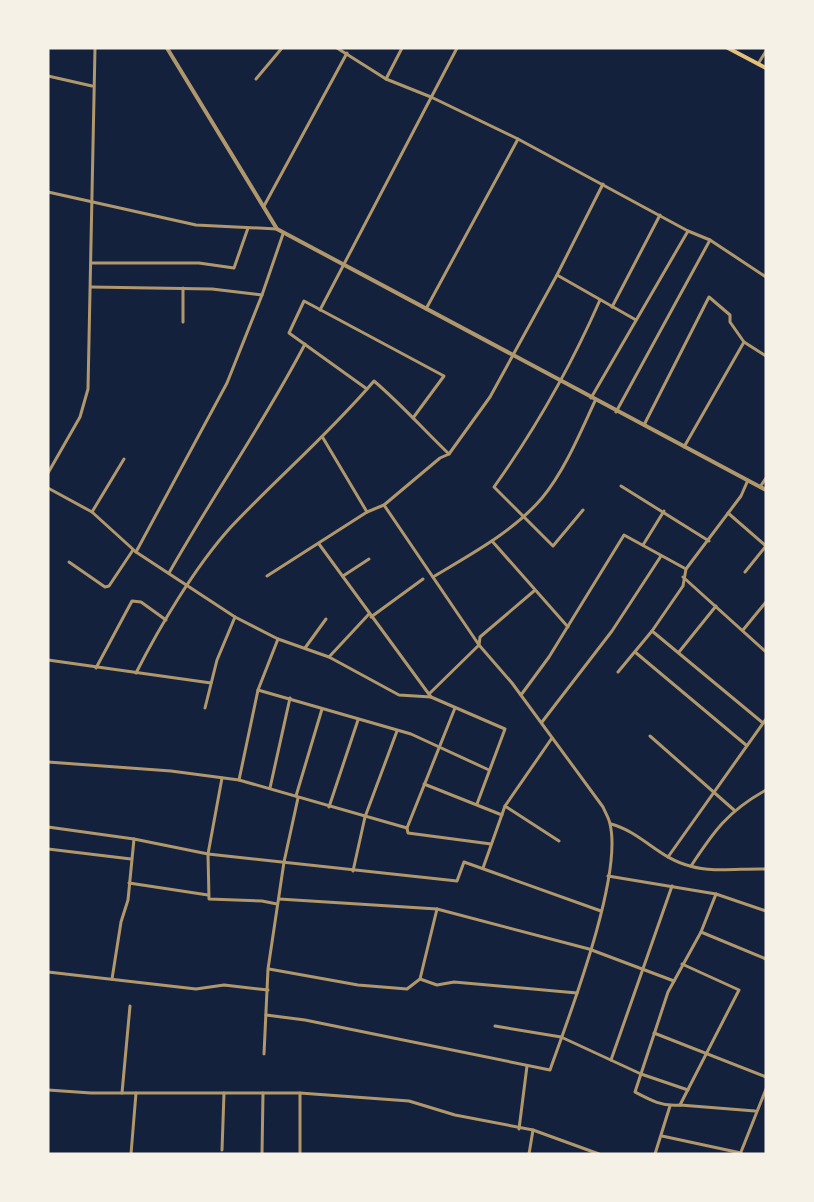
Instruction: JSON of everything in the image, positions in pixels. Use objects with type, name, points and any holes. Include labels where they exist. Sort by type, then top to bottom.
[{"type":"main road","points":[[728,48],[766,68]]},
{"type":"street","points":[[48,473],[80,417],[88,389],[93,200],[92,86],[95,48]]},
{"type":"street","points":[[167,48],[277,229],[283,234],[766,490]]},
{"type":"street","points":[[256,79],[282,48]]},
{"type":"street","points":[[337,48],[386,79],[431,97],[518,139],[688,231],[710,240],[766,277]]},
{"type":"street","points":[[386,79],[402,48]]},
{"type":"street","points":[[321,310],[341,265],[457,48]]},
{"type":"street","points":[[758,64],[766,51]]},
{"type":"street","points":[[264,207],[347,53]]},
{"type":"street","points":[[48,76],[92,86]]},
{"type":"street","points":[[426,310],[518,139]]},
{"type":"street","points":[[267,576],[367,512],[384,504],[440,458],[449,454],[490,398],[557,275],[603,184]]},
{"type":"street","points":[[48,192],[93,200],[151,217],[196,225],[277,229]]},
{"type":"street","points":[[612,307],[660,214]]},
{"type":"street","points":[[91,263],[199,263],[234,268],[248,228]]},
{"type":"street","points":[[433,577],[492,541],[542,498],[556,476],[636,320],[688,231]]},
{"type":"street","points":[[69,562],[105,587],[109,586],[135,551],[227,383],[262,295],[283,234]]},
{"type":"street","points":[[616,412],[710,240]]},
{"type":"street","points":[[557,275],[636,320]]},
{"type":"street","points":[[91,287],[183,288],[262,295]]},
{"type":"street","points":[[183,288],[183,322]]},
{"type":"street","points":[[643,426],[709,297],[730,315],[730,322],[744,342],[766,356]]},
{"type":"street","points":[[583,510],[553,546],[494,487],[532,434],[559,381],[576,356],[600,300]]},
{"type":"street","points":[[367,389],[289,333],[304,301],[444,376],[413,419]]},
{"type":"street","points":[[683,448],[744,342]]},
{"type":"street","points":[[170,573],[226,475],[285,383],[305,344]]},
{"type":"street","points":[[136,673],[166,620],[228,530],[323,438],[374,381],[409,411],[413,419],[449,454]]},
{"type":"street","points":[[323,438],[367,512]]},
{"type":"street","points":[[92,512],[124,459]]},
{"type":"street","points":[[760,487],[766,478]]},
{"type":"street","points":[[618,672],[652,631],[683,586],[686,569],[709,541],[748,480]]},
{"type":"street","points":[[621,486],[664,510],[709,541]]},
{"type":"street","points":[[48,488],[92,512],[135,551],[170,573],[187,588],[235,617],[278,639],[329,657],[399,695],[430,696],[505,729],[477,804]]},
{"type":"street","points":[[266,1015],[329,1025],[550,1070],[577,993],[601,911],[608,876],[610,824],[590,786],[480,645],[384,504]]},
{"type":"street","points":[[644,545],[664,510]]},
{"type":"street","points":[[728,513],[766,546],[745,572]]},
{"type":"street","points":[[520,695],[567,627],[624,534],[686,569]]},
{"type":"street","points":[[492,541],[567,627]]},
{"type":"street","points":[[319,543],[430,696]]},
{"type":"street","points":[[542,722],[612,631],[661,556]]},
{"type":"street","points":[[343,576],[369,559]]},
{"type":"street","points":[[683,577],[766,652]]},
{"type":"street","points":[[329,657],[370,615],[423,579]]},
{"type":"street","points":[[430,696],[480,645],[480,636],[534,591]]},
{"type":"street","points":[[96,668],[132,601],[141,602],[166,620]]},
{"type":"street","points":[[743,630],[766,602]]},
{"type":"street","points":[[679,652],[716,606]]},
{"type":"street","points":[[205,708],[217,660],[235,617]]},
{"type":"street","points":[[305,648],[326,618]]},
{"type":"street","points":[[652,631],[763,723]]},
{"type":"street","points":[[239,780],[258,690],[278,639]]},
{"type":"street","points":[[635,652],[747,746]]},
{"type":"street","points":[[48,660],[211,683]]},
{"type":"street","points":[[258,690],[438,745],[489,770]]},
{"type":"street","points":[[270,788],[290,698]]},
{"type":"street","points":[[455,708],[438,745],[407,828],[408,833],[491,844]]},
{"type":"street","points":[[264,1054],[268,969],[284,862],[297,797],[322,709]]},
{"type":"street","points":[[668,857],[766,719]]},
{"type":"street","points":[[329,807],[358,720]]},
{"type":"street","points":[[353,871],[365,817],[397,731]]},
{"type":"street","points":[[650,736],[734,810]]},
{"type":"street","points":[[483,868],[506,806],[552,738]]},
{"type":"street","points":[[48,762],[239,780],[407,828]]},
{"type":"street","points":[[222,778],[208,854],[209,899],[262,901],[278,904]]},
{"type":"street","points":[[424,784],[502,815]]},
{"type":"street","points":[[691,867],[718,824],[734,810],[766,790]]},
{"type":"street","points":[[506,806],[559,841]]},
{"type":"street","points":[[610,824],[624,828],[668,857],[691,867],[766,869]]},
{"type":"street","points":[[48,827],[134,839],[208,854],[457,881],[464,862],[601,911]]},
{"type":"street","points":[[112,978],[129,883],[134,839]]},
{"type":"street","points":[[48,849],[131,860]]},
{"type":"street","points":[[608,876],[716,894],[766,911]]},
{"type":"street","points":[[129,883],[208,895]]},
{"type":"street","points":[[611,1060],[672,886]]},
{"type":"street","points":[[716,894],[701,932],[668,992],[635,1092],[651,1101],[670,1106],[755,1111]]},
{"type":"street","points":[[279,899],[437,909],[511,926],[589,949],[642,967],[674,981]]},
{"type":"street","points":[[268,969],[358,985],[407,989],[420,979],[437,909]]},
{"type":"street","points":[[701,932],[766,959]]},
{"type":"street","points":[[680,1105],[705,1052],[739,990],[682,964]]},
{"type":"street","points":[[48,972],[196,989],[224,985],[268,990]]},
{"type":"street","points":[[420,979],[437,984],[454,982],[577,993]]},
{"type":"street","points":[[122,1093],[130,1006]]},
{"type":"street","points":[[495,1026],[561,1037],[640,1074],[687,1090]]},
{"type":"street","points":[[654,1034],[766,1077]]},
{"type":"street","points":[[519,1129],[527,1066]]},
{"type":"street","points":[[662,1136],[741,1153],[755,1111],[766,1089]]},
{"type":"street","points":[[48,1090],[122,1093],[300,1093],[409,1101],[455,1115],[533,1130],[598,1154]]},
{"type":"street","points":[[131,1154],[136,1093]]},
{"type":"street","points":[[222,1150],[224,1093]]},
{"type":"street","points":[[262,1154],[263,1093]]},
{"type":"street","points":[[300,1093],[300,1154]]},
{"type":"street","points":[[655,1154],[670,1106]]},
{"type":"street","points":[[529,1154],[533,1130]]}]
